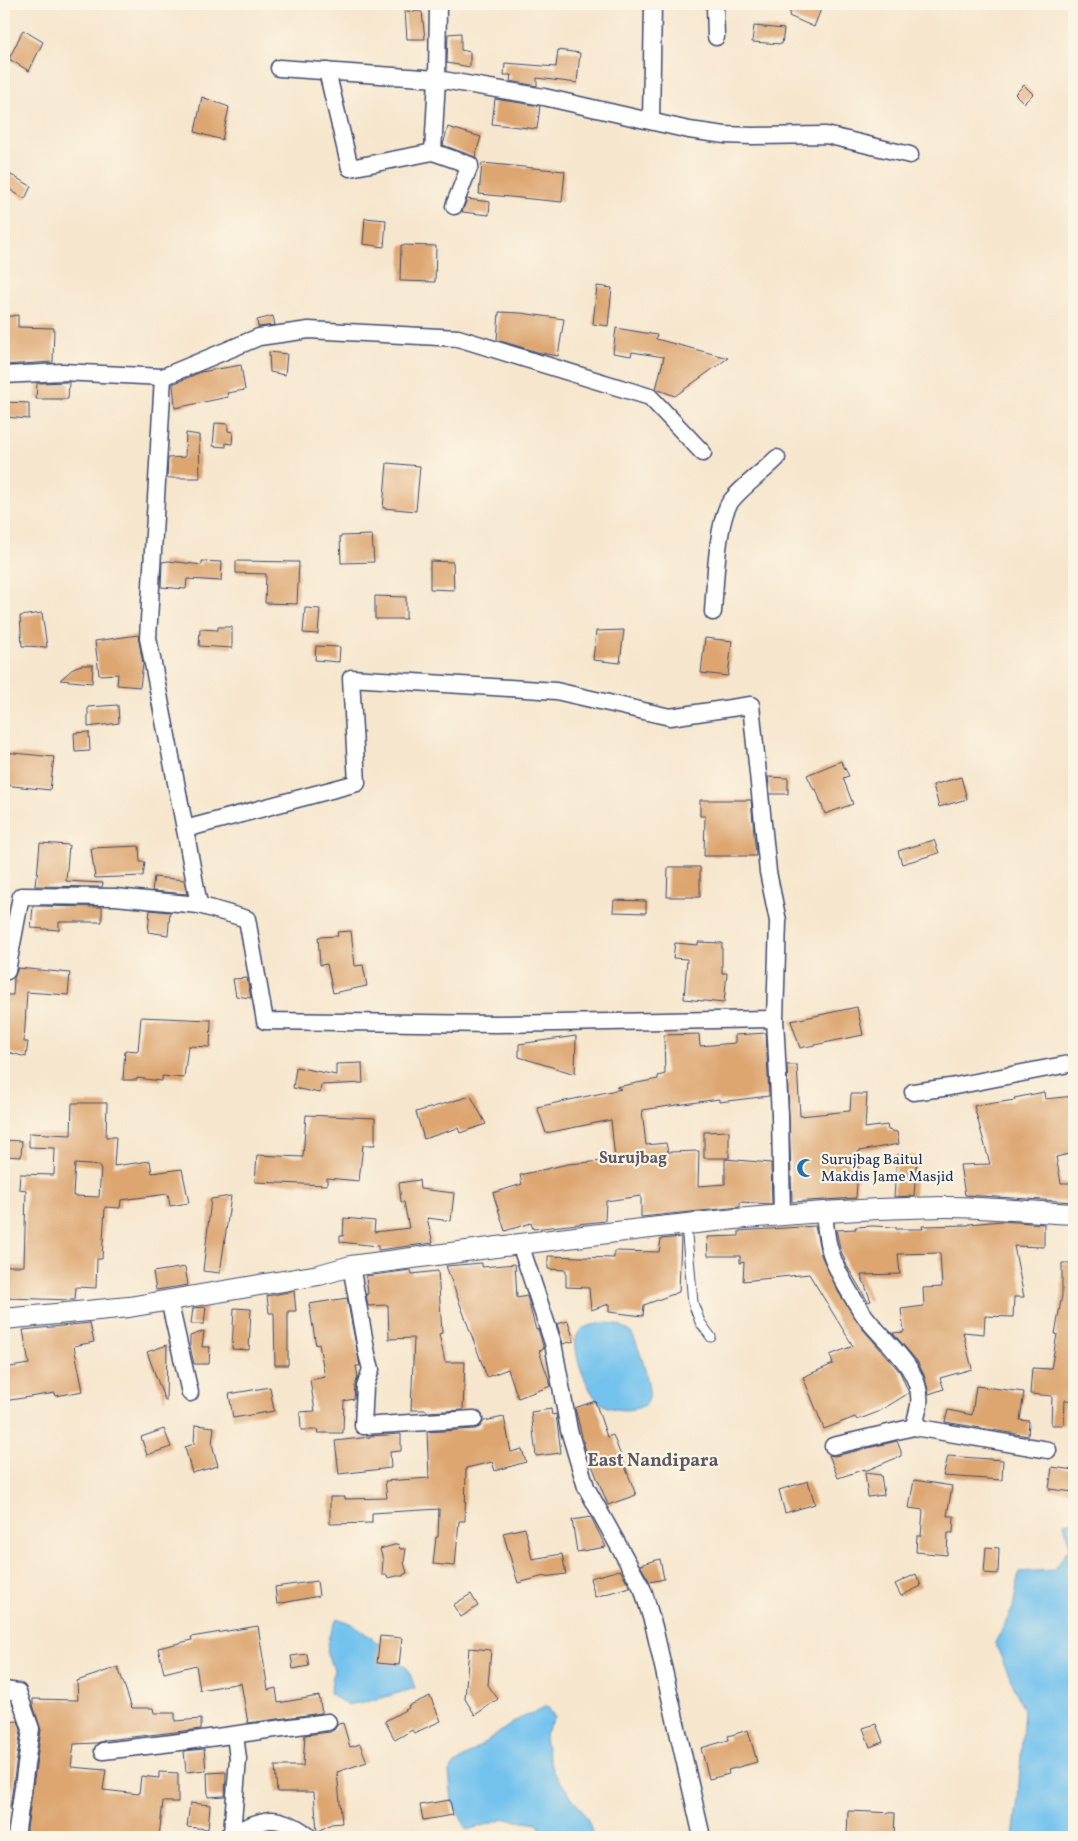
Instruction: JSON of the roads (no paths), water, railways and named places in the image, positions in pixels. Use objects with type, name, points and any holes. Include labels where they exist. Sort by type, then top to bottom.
[{"type":"street","points":[[433,152],[437,79],[438,4]]},
{"type":"street","points":[[651,121],[653,4]]},
{"type":"street","points":[[716,4],[716,37]]},
{"type":"street","points":[[279,68],[437,79],[544,97],[689,130],[725,135],[826,136],[910,155]]},
{"type":"street","points":[[327,71],[350,168],[433,152],[470,165],[454,206]]},
{"type":"street","points":[[4,375],[62,372],[163,377],[259,337],[309,330],[458,338],[650,397],[703,453]]},
{"type":"street","points":[[163,377],[148,638],[199,905]]},
{"type":"street","points":[[713,612],[721,535],[727,509],[730,502],[776,458]]},
{"type":"street","points":[[186,829],[357,783],[351,678],[556,691],[670,717],[751,705],[768,872],[778,921],[775,1019],[780,1116],[782,1216]]},
{"type":"street","points":[[4,971],[7,971],[21,896],[115,897],[199,905],[247,919],[265,1021],[496,1024],[775,1019]]},
{"type":"street","points":[[913,1092],[950,1087],[1074,1063]]},
{"type":"street","points":[[4,1319],[129,1307],[319,1275],[351,1266],[614,1232],[782,1216],[947,1207],[1074,1214]]},
{"type":"street","points":[[824,1213],[828,1244],[840,1273],[862,1314],[895,1350],[917,1384],[919,1404],[914,1427]]},
{"type":"street","points":[[520,1244],[553,1343],[569,1430],[586,1487],[644,1590],[702,1837]]},
{"type":"street","points":[[351,1266],[371,1368],[365,1387],[363,1426],[474,1419]]},
{"type":"street","points":[[169,1300],[190,1393]]},
{"type":"street","points":[[833,1446],[914,1427],[1048,1450]]},
{"type":"street","points":[[4,1690],[18,1692],[31,1729],[16,1837]]},
{"type":"street","points":[[103,1751],[328,1722]]},
{"type":"street","points":[[236,1735],[238,1759],[229,1835],[271,1820],[292,1825],[309,1837]]},
{"type":"lane","points":[[686,1225],[693,1303],[700,1322],[711,1337]]},
{"type":"water","points":[[603,1323],[622,1326],[631,1333],[637,1345],[644,1365],[649,1394],[649,1399],[645,1405],[639,1408],[620,1410],[601,1404],[584,1377],[577,1357],[576,1338],[584,1328]]},
{"type":"water","points":[[1074,1521],[1074,1837],[1013,1837],[1018,1799],[1024,1710],[995,1643],[1013,1608],[1019,1572],[1053,1570],[1070,1547],[1064,1523]]},
{"type":"water","points":[[337,1618],[354,1625],[408,1669],[415,1688],[375,1700],[346,1705],[330,1693],[334,1669],[327,1654],[329,1636]]},
{"type":"water","points":[[547,1706],[555,1718],[544,1735],[552,1770],[587,1818],[594,1837],[547,1837],[537,1824],[505,1819],[467,1830],[452,1801],[449,1772],[455,1764],[517,1720]]},
{"type":"place","name":"Surujbag Baitul Makdis Jame Masjid","points":[[806,1168]]},
{"type":"district","name":"Surujbag","points":[[633,1157]]},
{"type":"district","name":"East Nandipara","points":[[653,1460]]}]
